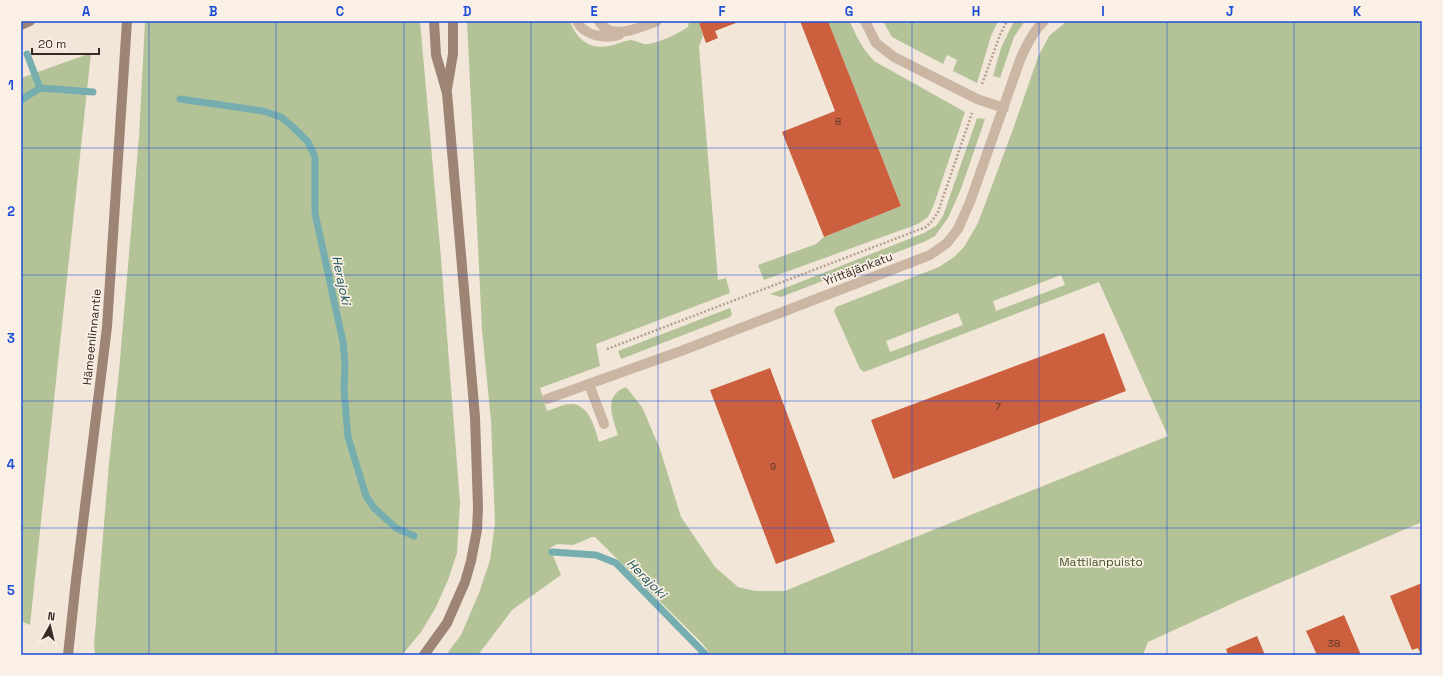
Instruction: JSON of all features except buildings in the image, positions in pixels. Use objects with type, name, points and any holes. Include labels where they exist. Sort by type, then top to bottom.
[{"type":"main road","points":[[21,24],[30,21]]},
{"type":"main road","name":"Hämeenlinnantie","points":[[68,655],[108,328],[127,21]]},
{"type":"main road","points":[[424,655],[447,623],[465,582],[471,561],[478,507],[475,417],[447,93],[436,56],[434,21]]},
{"type":"main road","points":[[447,93],[453,54],[453,21]]},
{"type":"street","points":[[577,21],[587,31],[599,36],[612,37],[657,21]]},
{"type":"street","points":[[599,21],[606,29],[615,32],[630,31]]},
{"type":"street","points":[[865,21],[876,43],[894,57],[977,99],[1004,108]]},
{"type":"street","name":"Yrittäjänkatu","points":[[547,399],[688,348],[930,255],[947,242],[958,229],[970,202],[1020,60],[1039,25],[1044,21]]},
{"type":"street","points":[[589,384],[604,424]]},
{"type":"path","points":[[607,349],[926,227],[932,222],[938,212],[1000,35],[1007,21]]},
{"type":"green space","points":[[145,21],[420,21],[441,258],[460,503],[457,553],[448,580],[436,607],[421,632],[402,655],[95,655],[94,645],[109,463],[119,371],[139,137]]},
{"type":"green space","name":"Mattilanpuisto","points":[[467,21],[570,21],[580,38],[590,45],[602,47],[630,40],[646,44],[653,43],[684,30],[688,27],[689,21],[705,21],[699,23],[703,35],[699,47],[718,280],[726,278],[730,293],[596,344],[600,366],[540,388],[547,411],[571,404],[577,405],[587,412],[599,442],[618,435],[613,421],[611,407],[612,401],[614,396],[619,391],[626,387],[642,407],[660,449],[681,517],[715,567],[738,587],[755,591],[785,591],[1168,436],[1099,282],[864,372],[860,369],[834,311],[836,307],[939,267],[954,257],[964,247],[978,223],[1038,57],[1049,36],[1067,21],[1422,21],[1422,522],[1242,599],[1148,642],[1143,655],[711,655],[702,643],[595,537],[592,537],[573,545],[557,544],[550,548],[561,575],[512,610],[478,655],[446,655],[461,635],[479,593],[490,560],[495,523],[491,421],[482,330]],"holes":[[[1061,275],[1065,285],[996,311],[993,301]],[[958,313],[963,325],[890,352],[886,341]]]},
{"type":"green space","points":[[828,21],[850,21],[866,52],[874,61],[965,112],[933,207],[928,217],[918,224],[764,280],[758,265],[816,244],[824,237],[901,206]]},
{"type":"green space","points":[[883,21],[998,21],[991,36],[977,83],[953,71],[957,60],[947,55],[943,64],[892,37]]},
{"type":"green space","points":[[1014,21],[1025,21],[1014,37],[1000,78],[993,76],[1001,48]]},
{"type":"green space","points":[[91,53],[30,625],[21,621],[21,78]]},
{"type":"green space","points":[[977,118],[985,119],[961,189],[948,218],[935,236],[926,241],[781,297],[770,294],[924,233],[936,226],[943,216]]},
{"type":"green space","points":[[730,308],[732,314],[730,317],[621,359],[618,351]]},
{"type":"waterway","points":[[27,54],[40,88]]},
{"type":"waterway","name":"Herajoki","points":[[40,88],[93,92]]},
{"type":"waterway","points":[[21,100],[40,88]]},
{"type":"waterway","name":"Herajoki","points":[[180,99],[263,111],[281,117],[308,142],[315,157],[315,213],[343,342],[345,364],[344,389],[348,437],[366,496],[374,508],[396,528],[414,536]]},
{"type":"waterway","name":"Herajoki","points":[[552,552],[596,555],[616,563],[706,655]]}]
